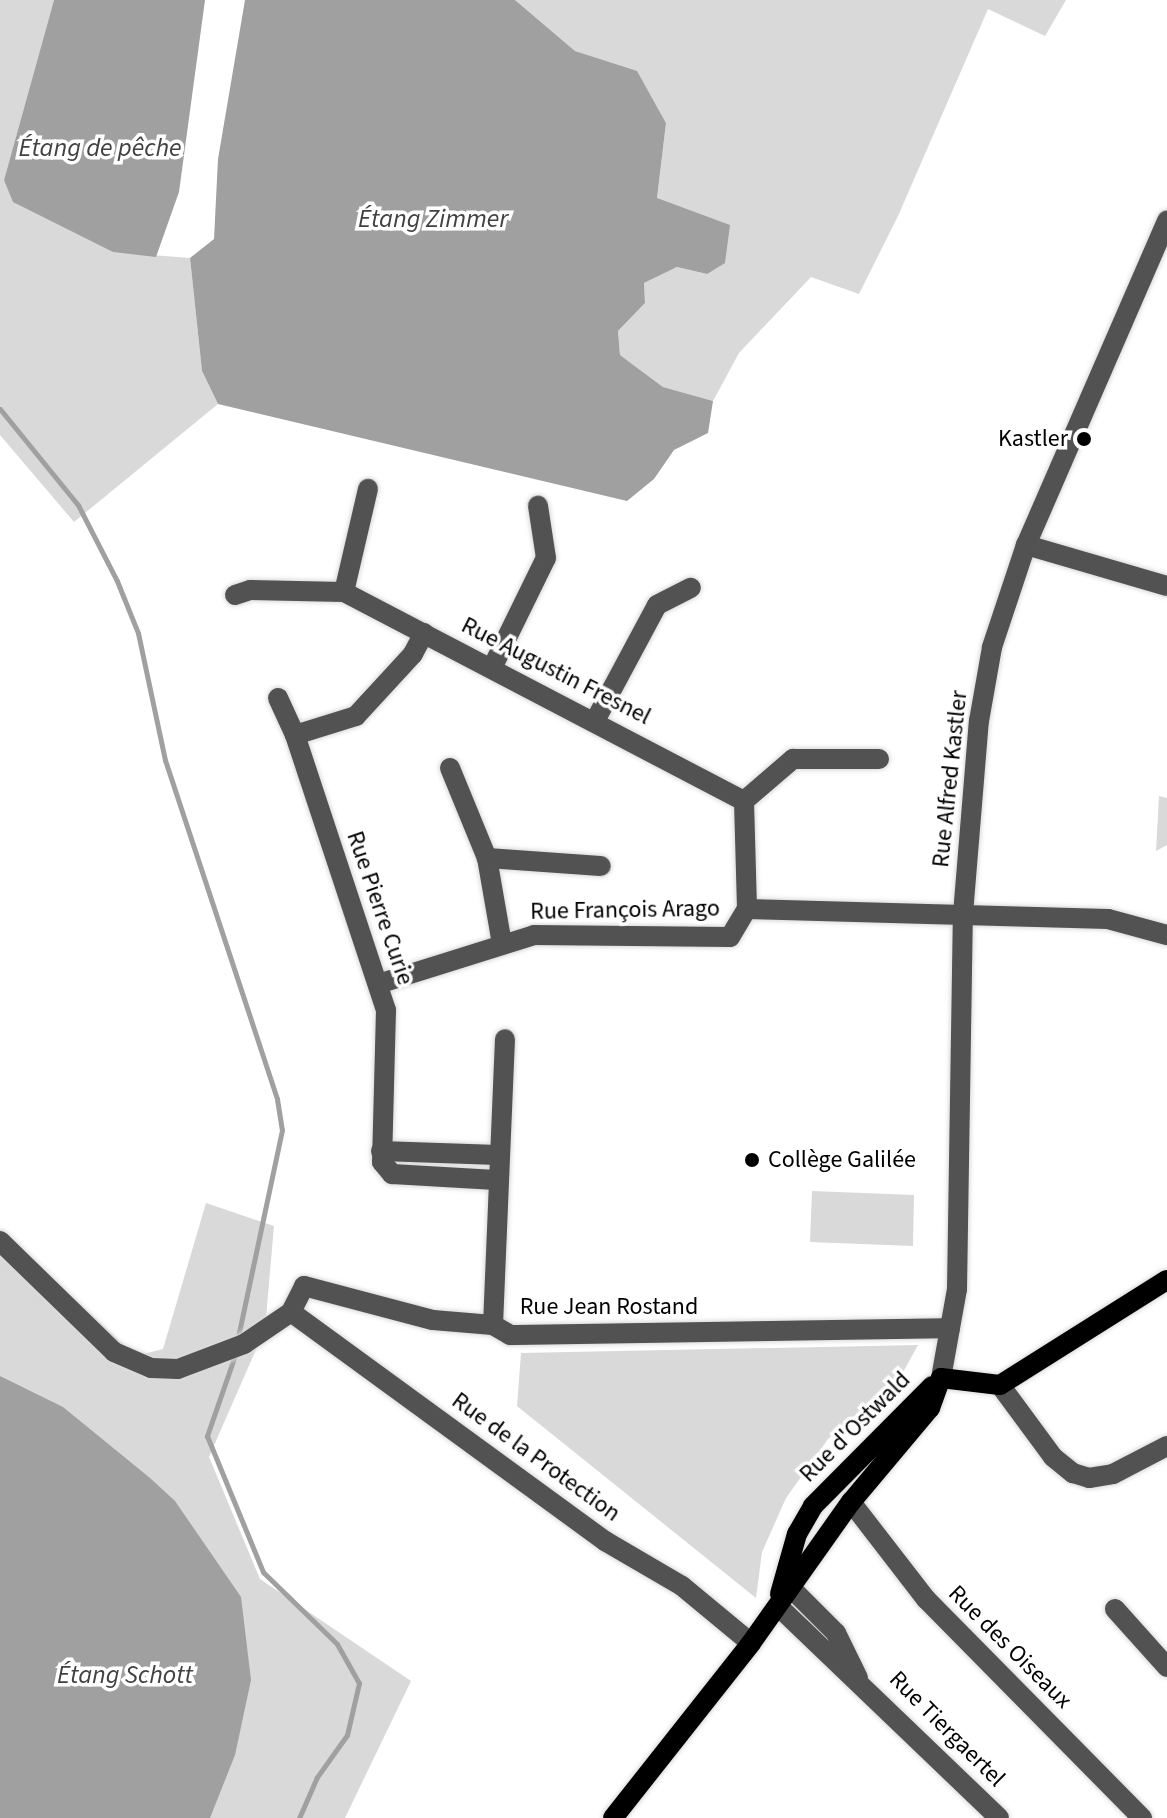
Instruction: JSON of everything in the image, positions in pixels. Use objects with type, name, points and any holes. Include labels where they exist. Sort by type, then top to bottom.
[{"type":"main road","points":[[1000,1385],[1167,1280]]},
{"type":"main road","name":"Rue d'Ostwald","points":[[941,1378],[1000,1385]]},
{"type":"main road","name":"Rue d'Ostwald","points":[[613,1818],[751,1643],[851,1502],[930,1408],[941,1378]]},
{"type":"main road","name":"Rue d'Ostwald","points":[[778,1606],[790,1556],[813,1506],[941,1378]]},
{"type":"street","name":"Rue Alfred Kastler","points":[[941,1378],[957,1289],[963,914],[979,721],[992,647],[1026,545],[1166,225]]},
{"type":"street","points":[[344,592],[368,489]]},
{"type":"street","points":[[493,666],[546,558],[538,506]]},
{"type":"street","points":[[1026,545],[1167,586]]},
{"type":"street","points":[[596,719],[657,605],[691,588]]},
{"type":"street","name":"Rue Augustin Fresnel","points":[[235,595],[250,590],[344,592],[596,719],[744,801]]},
{"type":"street","points":[[295,735],[356,716],[413,654],[424,633]]},
{"type":"street","name":"Rue Pierre Curie","points":[[278,698],[295,735],[386,1010],[381,1151],[392,1174],[496,1180]]},
{"type":"street","points":[[747,909],[744,801],[793,759],[879,759]]},
{"type":"street","points":[[450,768],[487,858],[502,944]]},
{"type":"street","points":[[487,858],[601,866]]},
{"type":"street","name":"Rue François Arago","points":[[378,984],[534,935],[730,937],[747,909],[1108,919],[1167,935]]},
{"type":"street","points":[[493,1325],[496,1180],[505,1039]]},
{"type":"street","points":[[381,1151],[498,1155]]},
{"type":"street","points":[[0,1241],[114,1352],[133,1364],[178,1369],[235,1348],[291,1312]]},
{"type":"street","name":"Rue Jean Rostand","points":[[291,1312],[304,1286],[433,1320],[493,1325],[510,1335],[950,1328]]},
{"type":"street","name":"Rue de la Protection","points":[[291,1312],[605,1541],[682,1586],[751,1643]]},
{"type":"street","points":[[1000,1385],[1053,1457],[1073,1473],[1089,1478],[1113,1474],[1167,1446]]},
{"type":"street","name":"Rue des Oiseaux","points":[[851,1502],[926,1599],[1142,1818]]},
{"type":"street","name":"Rue Tiergaertel","points":[[791,1588],[836,1633],[858,1678]]},
{"type":"street","name":"Rue Tiergaertel","points":[[778,1606],[858,1678],[999,1818]]},
{"type":"street","points":[[1115,1609],[1167,1667]]},
{"type":"shaded area","points":[[0,0],[54,0],[4,180],[113,252],[190,258],[202,371],[218,404],[74,522],[0,435]]},
{"type":"shaded area","points":[[515,0],[1066,0],[1045,36],[988,9],[898,216],[859,294],[811,277],[739,353],[713,401],[663,387],[620,355],[618,331],[645,303],[644,283],[677,267],[707,274],[657,198],[666,123],[637,72],[575,51]]},
{"type":"shaded area","points":[[1159,796],[1167,798],[1167,845],[1156,851]]},
{"type":"shaded area","points":[[812,1191],[914,1195],[913,1246],[810,1242]]},
{"type":"shaded area","points":[[206,1203],[274,1226],[265,1329],[209,1457],[260,1579],[411,1681],[345,1818],[0,1818],[0,1229],[136,1356],[163,1349]]},
{"type":"shaded area","points":[[918,1345],[902,1374],[828,1439],[786,1498],[762,1552],[756,1598],[517,1406],[521,1353]]},
{"type":"water","name":"Étang de pêche","points":[[54,0],[205,0],[179,192],[156,257],[113,252],[13,202],[4,180]]},
{"type":"water","name":"Étang Zimmer","points":[[245,0],[515,0],[575,51],[637,71],[666,123],[657,198],[730,225],[725,263],[707,274],[677,267],[644,283],[645,303],[618,331],[620,355],[663,387],[713,401],[708,433],[674,450],[654,479],[627,501],[218,404],[202,371],[190,258],[214,239],[218,159]]},
{"type":"water","name":"Étang Schott","points":[[0,1376],[63,1407],[150,1478],[175,1501],[241,1597],[251,1680],[235,1755],[210,1818],[0,1818]]},
{"type":"waterway","points":[[0,409],[78,505],[117,581],[138,633],[165,760],[277,1099],[282,1130],[237,1341]]},
{"type":"waterway","points":[[235,1355],[207,1436],[263,1572],[337,1644],[359,1683],[347,1735],[317,1777],[299,1818]]},
{"type":"place","name":"Kastler","points":[[1084,439]]},
{"type":"place","name":"Collège Galilée","points":[[752,1160]]}]
